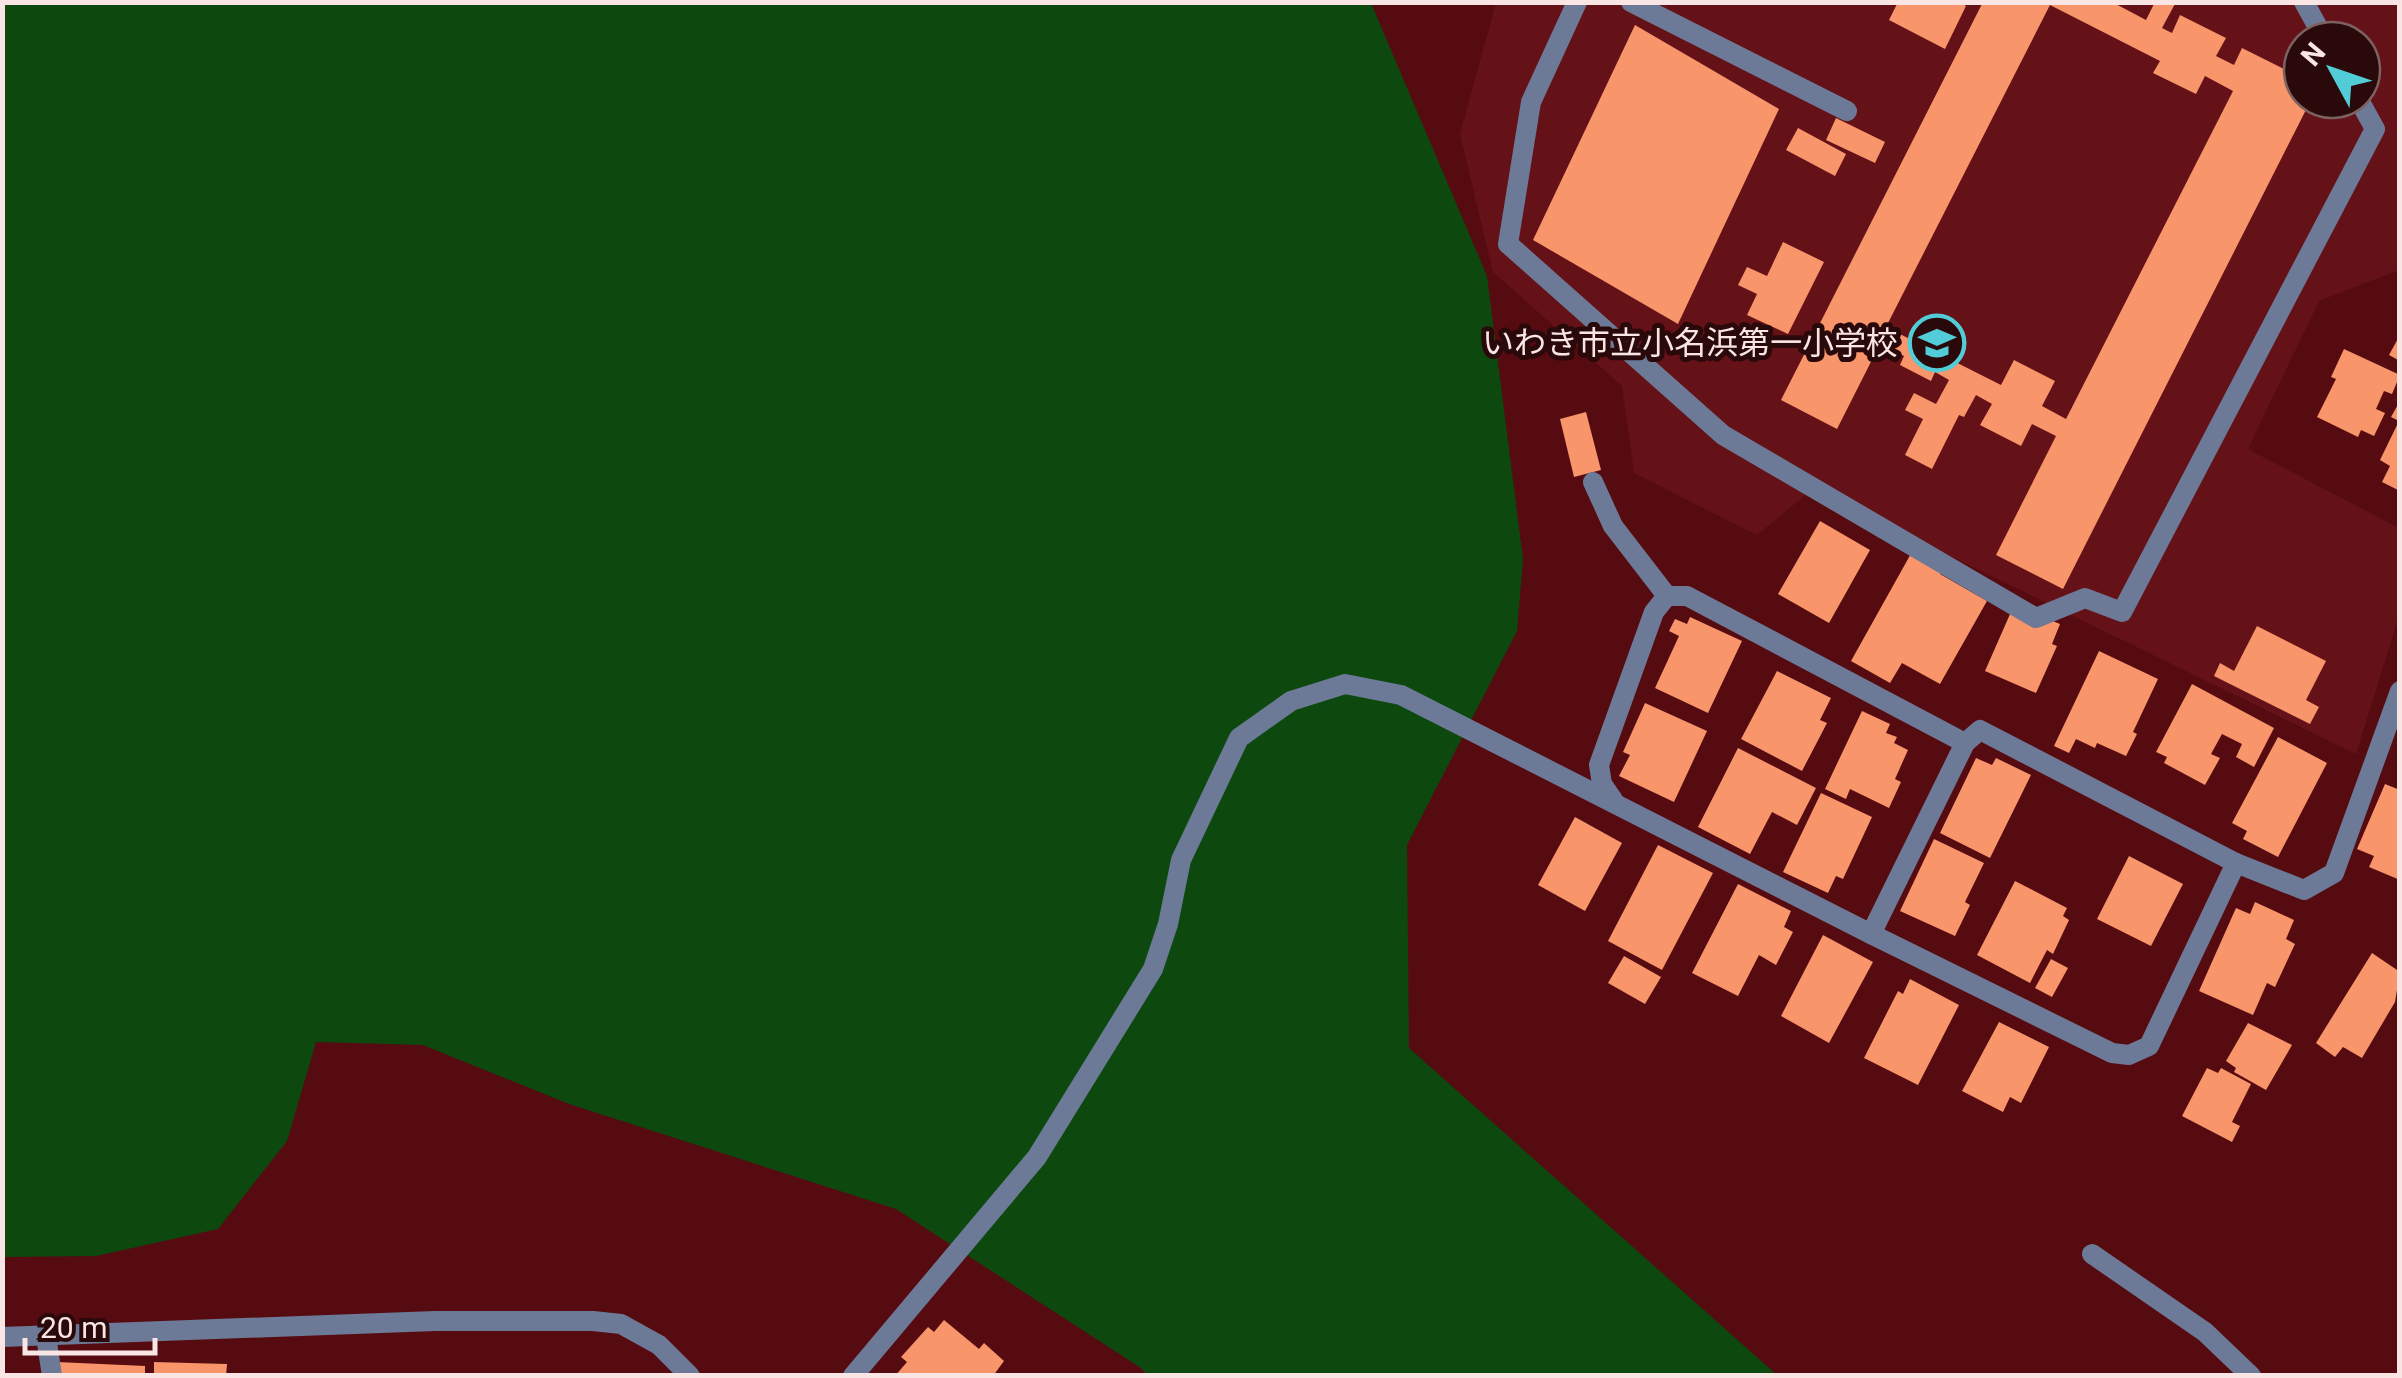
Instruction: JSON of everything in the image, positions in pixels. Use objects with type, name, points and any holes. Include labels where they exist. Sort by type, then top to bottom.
[{"type":"street","points":[[1577,2],[1531,102],[1508,244],[1722,435],[2036,618],[2084,598],[2122,612],[2375,129],[2370,120]]},
{"type":"street","points":[[1631,2],[1846,110]]},
{"type":"street","points":[[1593,482],[1613,526],[1667,596]]},
{"type":"street","points":[[1667,596],[1688,596],[1964,743]]},
{"type":"street","points":[[1613,800],[1602,784],[1599,765],[1654,612],[1667,596]]},
{"type":"street","points":[[853,1376],[1037,1156],[1152,969],[1168,924],[1181,860],[1239,738],[1291,700],[1345,684],[1401,695],[1871,934],[2112,1052],[2128,1055],[2149,1046],[2236,863]]},
{"type":"street","points":[[1871,934],[1964,743],[1980,730],[2236,863],[2304,890],[2334,872],[2400,691]]},
{"type":"street","points":[[2092,1254],[2205,1332],[2251,1376]]},
{"type":"street","points":[[2,1337],[435,1321],[593,1321],[621,1324],[659,1345],[690,1376]]},
{"type":"street","points":[[46,1336],[52,1376]]},
{"type":"shaded area","name":"いわき市立小名浜第一小学校","points":[[1496,3],[2399,3],[2399,270],[2319,301],[2248,449],[2399,528],[2399,616],[2356,754],[1813,489],[1757,535],[1634,473],[1622,386],[1493,272],[1460,134]]},
{"type":"green space","points":[[2,3],[1371,3],[1487,276],[1523,559],[1517,631],[1407,845],[1409,1048],[1777,1375],[1147,1375],[896,1209],[569,1104],[423,1045],[316,1042],[287,1141],[218,1229],[96,1256],[3,1257]]},
{"type":"building","points":[[1898,2],[1959,2],[1966,6],[1945,49],[1889,20]]},
{"type":"building","points":[[1983,2],[2112,2],[2146,20],[2155,2],[2176,2],[2162,28],[2172,33],[2180,15],[2226,38],[2216,56],[2234,65],[2242,48],[2282,68],[2282,120],[2301,120],[2063,589],[1996,555],[2056,436],[2032,424],[2021,446],[1980,425],[1992,404],[1976,395],[1964,417],[1959,415],[1932,469],[1905,455],[1923,419],[1905,410],[1914,393],[1936,404],[1949,380],[1935,372],[1931,381],[1900,365],[1904,356],[1880,344],[1837,429],[1781,400]],"holes":[[[2050,5],[2160,61],[2153,73],[2196,94],[2205,76],[2233,91],[2066,419],[2042,406],[2055,381],[2014,360],[2001,385],[1886,327]]]},
{"type":"building","points":[[1635,25],[1779,109],[1678,324],[1533,240]]},
{"type":"building","points":[[1836,118],[1885,142],[1875,163],[1826,140]]},
{"type":"building","points":[[1798,128],[1846,154],[1835,176],[1786,150]]},
{"type":"building","points":[[1783,242],[1824,262],[1788,334],[1747,315],[1757,294],[1738,285],[1747,267],[1767,276]]},
{"type":"building","points":[[2400,335],[2400,361],[2389,355]]},
{"type":"building","points":[[2344,349],[2400,375],[2392,394],[2384,391],[2376,409],[2385,413],[2374,436],[2361,430],[2358,437],[2317,417],[2336,379],[2331,377]]},
{"type":"building","points":[[2400,401],[2400,491],[2382,482],[2390,466],[2380,460],[2399,421],[2391,417]]},
{"type":"building","points":[[1586,412],[1601,470],[1574,477],[1560,419]]},
{"type":"building","points":[[1820,521],[1870,550],[1829,623],[1778,594]]},
{"type":"building","points":[[1913,550],[1944,567],[1940,574],[1987,601],[1940,684],[1902,663],[1890,683],[1851,661]]},
{"type":"building","points":[[2014,605],[2060,624],[2052,644],[2057,646],[2036,693],[1985,671]]},
{"type":"building","points":[[1690,617],[1742,641],[1708,713],[1655,688],[1679,636],[1669,631],[1675,619],[1687,624]]},
{"type":"building","points":[[2257,626],[2326,661],[2306,700],[2319,707],[2310,724],[2214,676],[2220,663],[2234,671]]},
{"type":"building","points":[[2099,651],[2158,679],[2126,756],[2076,739],[2069,753],[2054,746]]},
{"type":"building","points":[[1777,671],[1831,698],[1820,720],[1827,723],[1802,771],[1741,739]]},
{"type":"building","points":[[2192,684],[2274,728],[2254,767],[2236,757],[2242,744],[2222,734],[2211,754],[2220,758],[2205,785],[2164,763],[2167,757],[2156,752]]},
{"type":"building","points":[[1645,703],[1707,731],[1674,802],[1619,776],[1630,755],[1623,752]]},
{"type":"building","points":[[1862,711],[1890,724],[1886,733],[1897,737],[1894,743],[1908,750],[1895,779],[1901,782],[1889,808],[1850,789],[1846,799],[1825,789]]},
{"type":"building","points":[[2278,737],[2327,763],[2278,857],[2243,839],[2247,831],[2232,823]]},
{"type":"building","points":[[1738,748],[1816,788],[1797,825],[1772,812],[1750,854],[1698,827]]},
{"type":"building","points":[[1976,758],[1992,765],[1996,758],[2031,775],[1990,858],[1940,833]]},
{"type":"building","points":[[2385,784],[2400,790],[2400,880],[2369,867],[2374,856],[2357,849]]},
{"type":"building","points":[[1821,793],[1872,817],[1843,879],[1836,876],[1828,893],[1783,872]]},
{"type":"building","points":[[1575,817],[1622,843],[1585,911],[1538,885]]},
{"type":"building","points":[[1934,839],[1984,863],[1965,902],[1970,905],[1955,936],[1900,911]]},
{"type":"building","points":[[1658,845],[1713,873],[1662,970],[1608,941]]},
{"type":"building","points":[[2129,856],[2183,884],[2151,946],[2097,919]]},
{"type":"building","points":[[2015,881],[2067,908],[2063,916],[2069,920],[2053,954],[2047,950],[2030,983],[1977,955]]},
{"type":"building","points":[[1738,884],[1791,911],[1784,927],[1793,932],[1776,965],[1759,955],[1738,996],[1692,973]]},
{"type":"building","points":[[2255,902],[2294,920],[2286,939],[2295,944],[2275,987],[2267,983],[2253,1015],[2199,991],[2236,908],[2250,914]]},
{"type":"building","points":[[1823,935],[1873,962],[1829,1043],[1781,1016]]},
{"type":"building","points":[[2372,953],[2400,972],[2395,1002],[2362,1058],[2343,1047],[2335,1057],[2316,1043]]},
{"type":"building","points":[[1624,956],[1661,977],[1645,1004],[1608,983]]},
{"type":"building","points":[[2051,959],[2068,968],[2052,997],[2035,988]]},
{"type":"building","points":[[1910,979],[1959,1005],[1918,1085],[1864,1058],[1898,991],[1903,994]]},
{"type":"building","points":[[1999,1022],[2049,1047],[2021,1103],[2010,1097],[2003,1112],[1962,1091]]},
{"type":"building","points":[[2248,1023],[2292,1045],[2266,1090],[2234,1072],[2236,1068],[2226,1061]]},
{"type":"building","points":[[2207,1068],[2218,1073],[2221,1068],[2251,1084],[2232,1122],[2240,1126],[2232,1142],[2182,1116]]},
{"type":"building","points":[[944,1320],[979,1349],[984,1343],[1004,1361],[993,1376],[895,1376],[907,1362],[901,1357],[928,1327],[934,1332]]},
{"type":"building","points":[[57,1362],[145,1366],[145,1376],[57,1376]]},
{"type":"building","points":[[154,1362],[227,1364],[226,1376],[154,1376]]},
{"type":"place","name":"いわき市立小名浜第一小学校","points":[[1937,343]]}]
